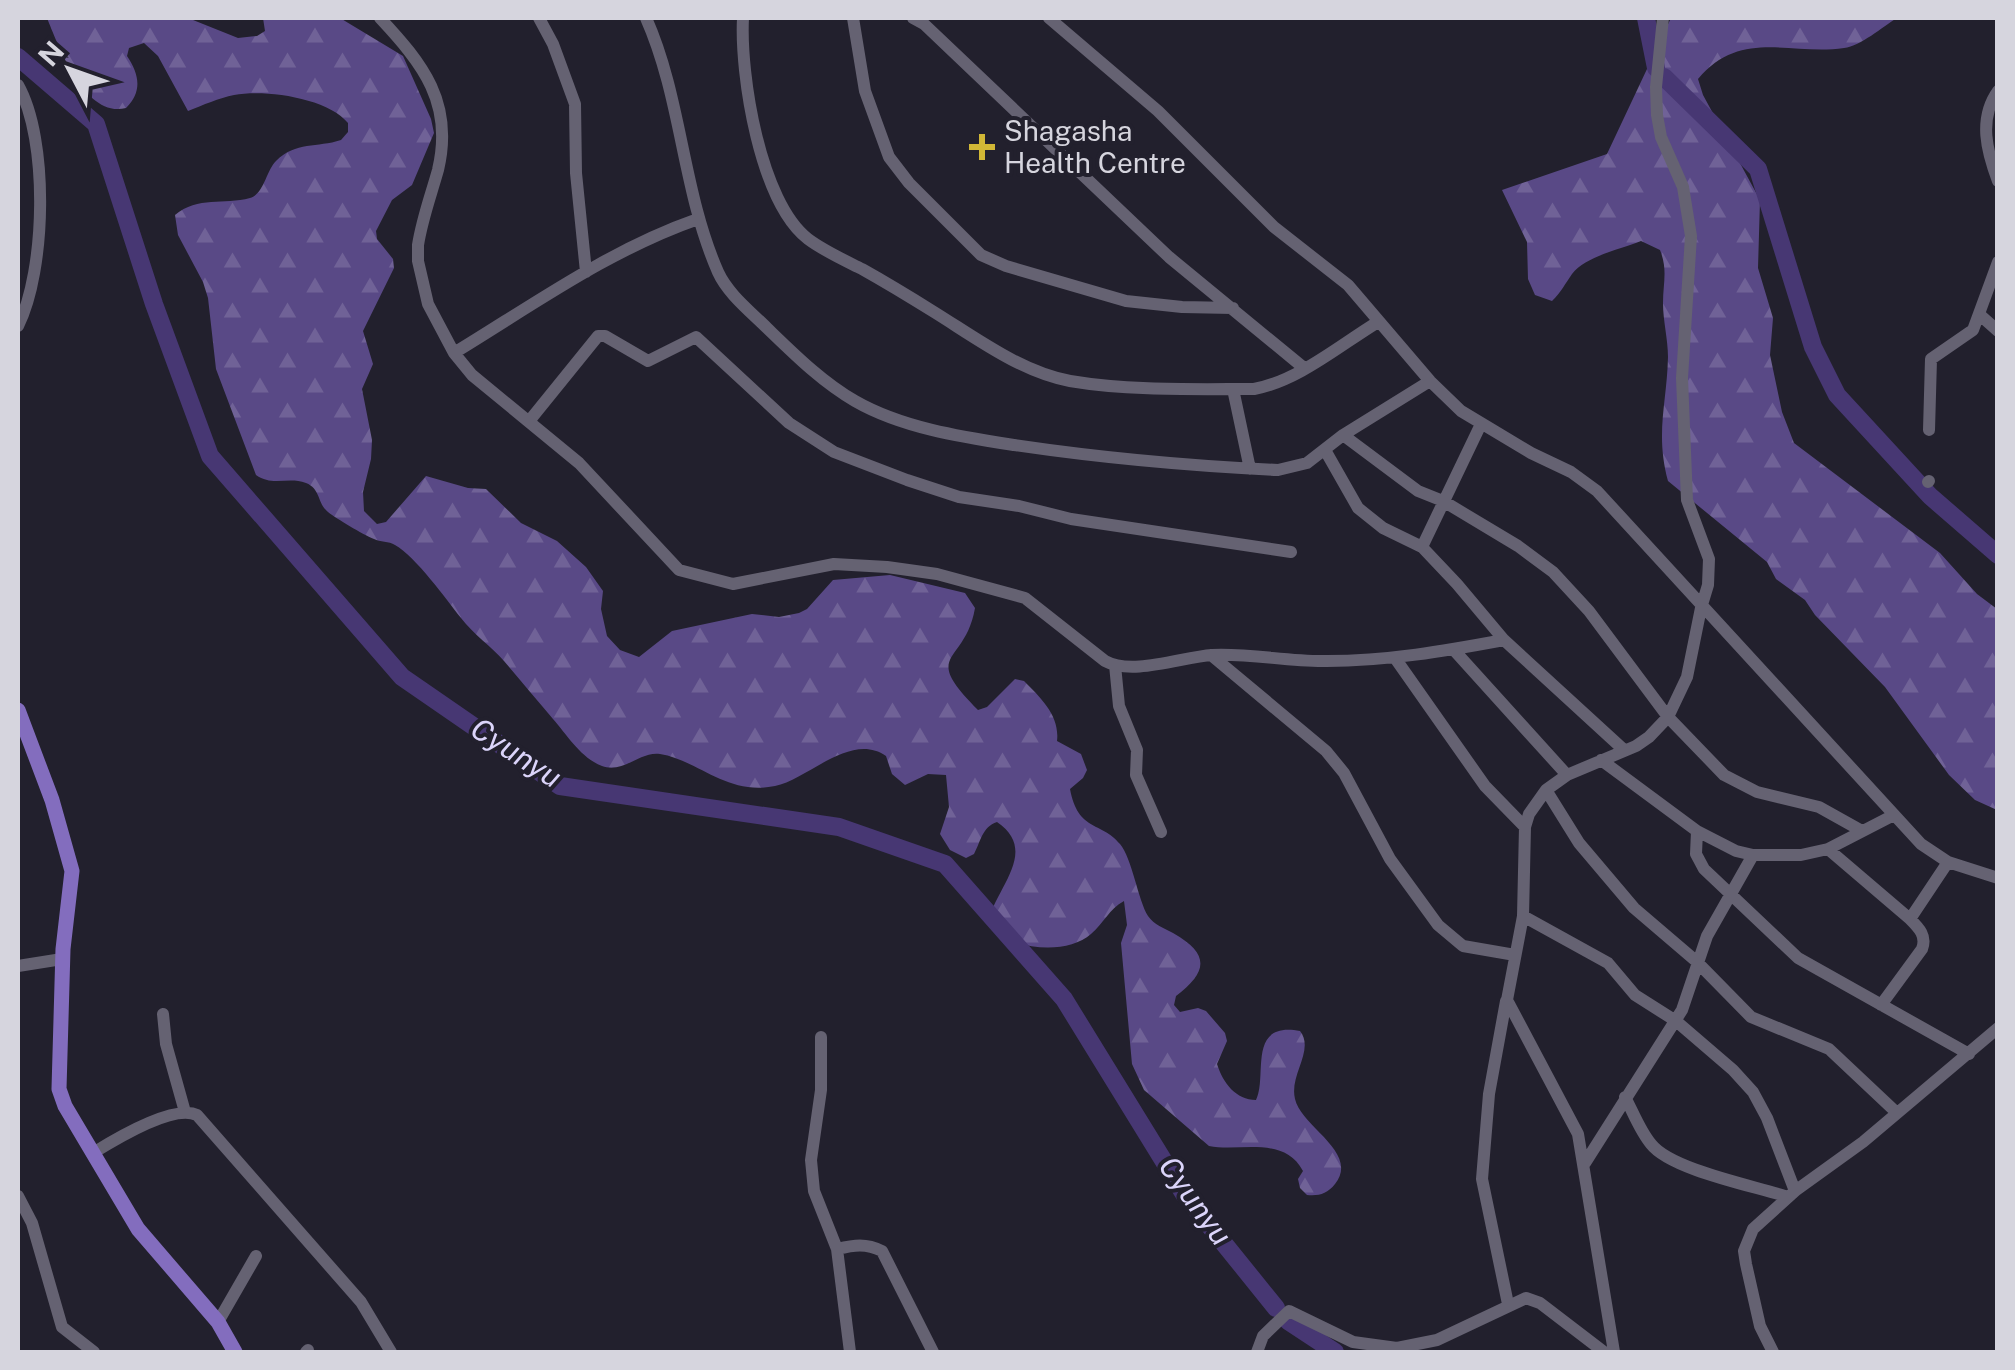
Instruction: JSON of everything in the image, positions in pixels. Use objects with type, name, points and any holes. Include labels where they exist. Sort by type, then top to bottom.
[{"type":"main road","points":[[18,710],[52,800],[72,870],[62,959],[59,1089],[65,1106],[138,1229],[218,1322],[235,1352]]},
{"type":"street","points":[[380,18],[410,51],[430,82],[443,120],[444,143],[420,227],[418,261],[428,304],[454,353],[472,375],[579,463],[680,570],[733,584],[834,564],[888,566],[953,577],[1024,598],[1115,666],[1165,664],[1211,655],[1322,662],[1395,658],[1504,640]]},
{"type":"street","points":[[539,18],[554,44],[575,104],[576,173],[586,272]]},
{"type":"street","points":[[646,18],[667,69],[698,220],[727,288],[783,343],[857,402],[922,427],[966,438],[1099,458],[1250,469],[1294,468],[1430,381]]},
{"type":"street","points":[[743,18],[743,61],[754,133],[780,200],[798,230],[1000,353],[1067,380],[1118,386],[1266,387],[1378,322]]},
{"type":"street","points":[[853,18],[865,91],[889,156],[909,183],[981,256],[1126,301],[1182,308],[1233,308]]},
{"type":"street","points":[[912,18],[924,24],[1100,188],[1168,257],[1304,368]]},
{"type":"street","points":[[1049,18],[1158,110],[1274,228],[1348,285],[1430,381],[1462,412],[1571,472],[1597,491],[1700,608],[1921,844],[1948,862],[1998,878]]},
{"type":"street","points":[[1508,1304],[1482,1179],[1489,1094],[1523,916],[1529,814],[1546,790],[1649,737],[1668,716],[1687,677],[1711,568],[1687,500],[1682,378],[1691,236],[1684,187],[1661,137],[1657,115],[1663,18]]},
{"type":"street","points":[[18,85],[30,108],[37,155],[38,241],[35,280],[18,326]]},
{"type":"street","points":[[1998,91],[1992,98],[1984,140],[1998,182]]},
{"type":"street","points":[[454,353],[586,272],[656,234],[698,220]]},
{"type":"street","points":[[1929,430],[1930,359],[1973,330],[1998,262]]},
{"type":"street","points":[[1980,315],[1998,332]]},
{"type":"street","points":[[530,420],[598,336],[605,336],[648,361],[696,337],[788,423],[834,452],[908,480],[959,497],[1071,519],[1292,552]]},
{"type":"street","points":[[1233,389],[1250,469]]},
{"type":"street","points":[[1422,547],[1481,424]]},
{"type":"street","points":[[1344,435],[1418,491],[1442,501],[1532,556],[1568,587],[1668,716],[1712,764],[1741,786],[1819,808],[1862,831]]},
{"type":"street","points":[[1324,450],[1358,508],[1383,528],[1422,547],[1504,640],[1624,750]]},
{"type":"street","points":[[1453,649],[1567,776]]},
{"type":"street","points":[[1211,655],[1326,752],[1344,773],[1390,859],[1438,925],[1463,946],[1515,955]]},
{"type":"street","points":[[1395,658],[1485,786],[1526,827]]},
{"type":"street","points":[[1115,666],[1119,706],[1136,750],[1136,775],[1161,832]]},
{"type":"street","points":[[1601,760],[1698,831],[1736,852],[1801,855],[1828,850],[1892,816]]},
{"type":"street","points":[[1546,790],[1579,843],[1634,908],[1696,961],[1751,1017],[1829,1049],[1897,1113]]},
{"type":"street","points":[[1698,831],[1696,854],[1700,861],[1730,896],[1798,958],[1969,1054]]},
{"type":"street","points":[[1828,850],[1920,929],[1924,944],[1881,1005]]},
{"type":"street","points":[[1585,1163],[1676,1021],[1696,961],[1753,855]]},
{"type":"street","points":[[1910,919],[1948,862]]},
{"type":"street","points":[[1523,916],[1608,963],[1635,995],[1676,1021],[1753,1092],[1767,1118],[1792,1194]]},
{"type":"street","points":[[18,966],[62,959]]},
{"type":"street","points":[[1507,1000],[1578,1134],[1614,1352]]},
{"type":"street","points":[[162,1014],[185,1112]]},
{"type":"street","points":[[1773,1352],[1760,1326],[1744,1252],[1753,1229],[1998,1028]]},
{"type":"street","points":[[821,1037],[821,1090],[811,1160],[814,1191],[837,1249],[850,1352]]},
{"type":"street","points":[[1625,1097],[1651,1144],[1663,1156],[1688,1167],[1792,1194]]},
{"type":"street","points":[[93,1154],[120,1136],[185,1112],[200,1118],[361,1302],[391,1352]]},
{"type":"street","points":[[18,1196],[32,1224],[62,1326],[94,1352]]},
{"type":"street","points":[[837,1249],[871,1246],[882,1252],[933,1352]]},
{"type":"street","points":[[218,1322],[256,1256]]},
{"type":"street","points":[[1257,1352],[1263,1336],[1288,1310],[1353,1342],[1397,1348],[1437,1340],[1526,1298],[1540,1303],[1604,1352]]},
{"type":"green space","points":[[47,18],[188,18],[238,38],[265,31],[263,18],[340,18],[403,56],[434,133],[412,185],[392,200],[376,231],[377,239],[393,259],[394,268],[363,331],[373,364],[362,389],[372,440],[363,492],[364,511],[377,524],[386,522],[426,476],[486,489],[521,523],[557,541],[586,567],[603,591],[601,609],[607,636],[620,650],[639,657],[672,631],[752,614],[779,617],[799,613],[833,580],[890,575],[965,593],[975,608],[970,627],[948,667],[951,677],[978,710],[987,707],[1015,679],[1024,681],[1056,723],[1057,741],[1081,754],[1087,770],[1070,789],[1074,803],[1084,819],[1120,844],[1150,919],[1186,941],[1199,957],[1199,972],[1176,996],[1174,1005],[1180,1012],[1198,1008],[1206,1011],[1225,1033],[1227,1041],[1217,1064],[1231,1089],[1256,1100],[1266,1042],[1272,1034],[1283,1030],[1300,1031],[1305,1046],[1295,1081],[1295,1099],[1299,1109],[1335,1150],[1341,1172],[1335,1184],[1322,1194],[1307,1195],[1298,1179],[1303,1171],[1285,1153],[1260,1147],[1209,1146],[1144,1090],[1132,1064],[1121,943],[1127,925],[1124,901],[1091,934],[1067,945],[1038,947],[997,933],[988,924],[1011,872],[1015,846],[997,822],[985,831],[974,854],[966,858],[950,850],[940,834],[949,807],[946,775],[928,774],[905,785],[892,774],[886,756],[858,749],[829,759],[788,782],[758,788],[728,782],[660,754],[617,767],[602,766],[575,746],[403,551],[332,515],[306,483],[268,480],[256,475],[216,369],[208,298],[178,235],[175,215],[193,205],[255,196],[273,165],[284,155],[341,140],[348,132],[348,123],[326,107],[295,97],[262,93],[228,96],[188,111],[158,56],[144,43],[129,48],[127,56],[136,76],[135,95],[126,108],[111,108],[98,102],[75,77]]},
{"type":"green space","points":[[1671,18],[1897,18],[1851,47],[1749,49],[1714,63],[1698,79],[1760,200],[1758,268],[1773,318],[1770,355],[1782,412],[1794,443],[1940,553],[1977,594],[1997,609],[1997,810],[1975,800],[1949,775],[1885,687],[1805,600],[1776,579],[1767,562],[1668,481],[1662,448],[1668,357],[1660,250],[1641,241],[1595,258],[1572,274],[1552,301],[1535,295],[1528,279],[1527,242],[1502,190],[1607,154]]},
{"type":"waterway","points":[[1646,18],[1656,68]]},
{"type":"waterway","name":"Cyunyu","points":[[18,57],[96,124],[154,304],[210,456],[402,677],[560,786],[839,827],[945,864],[1064,999],[1184,1194],[1276,1308]]},
{"type":"waterway","points":[[1664,77],[1758,169],[1813,347],[1837,395],[1930,496],[1998,555]]},
{"type":"waterway","name":"Cyunyu","points":[[1288,1321],[1335,1352]]},
{"type":"place","name":"Shagasha Health Centre","points":[[982,147]]}]
